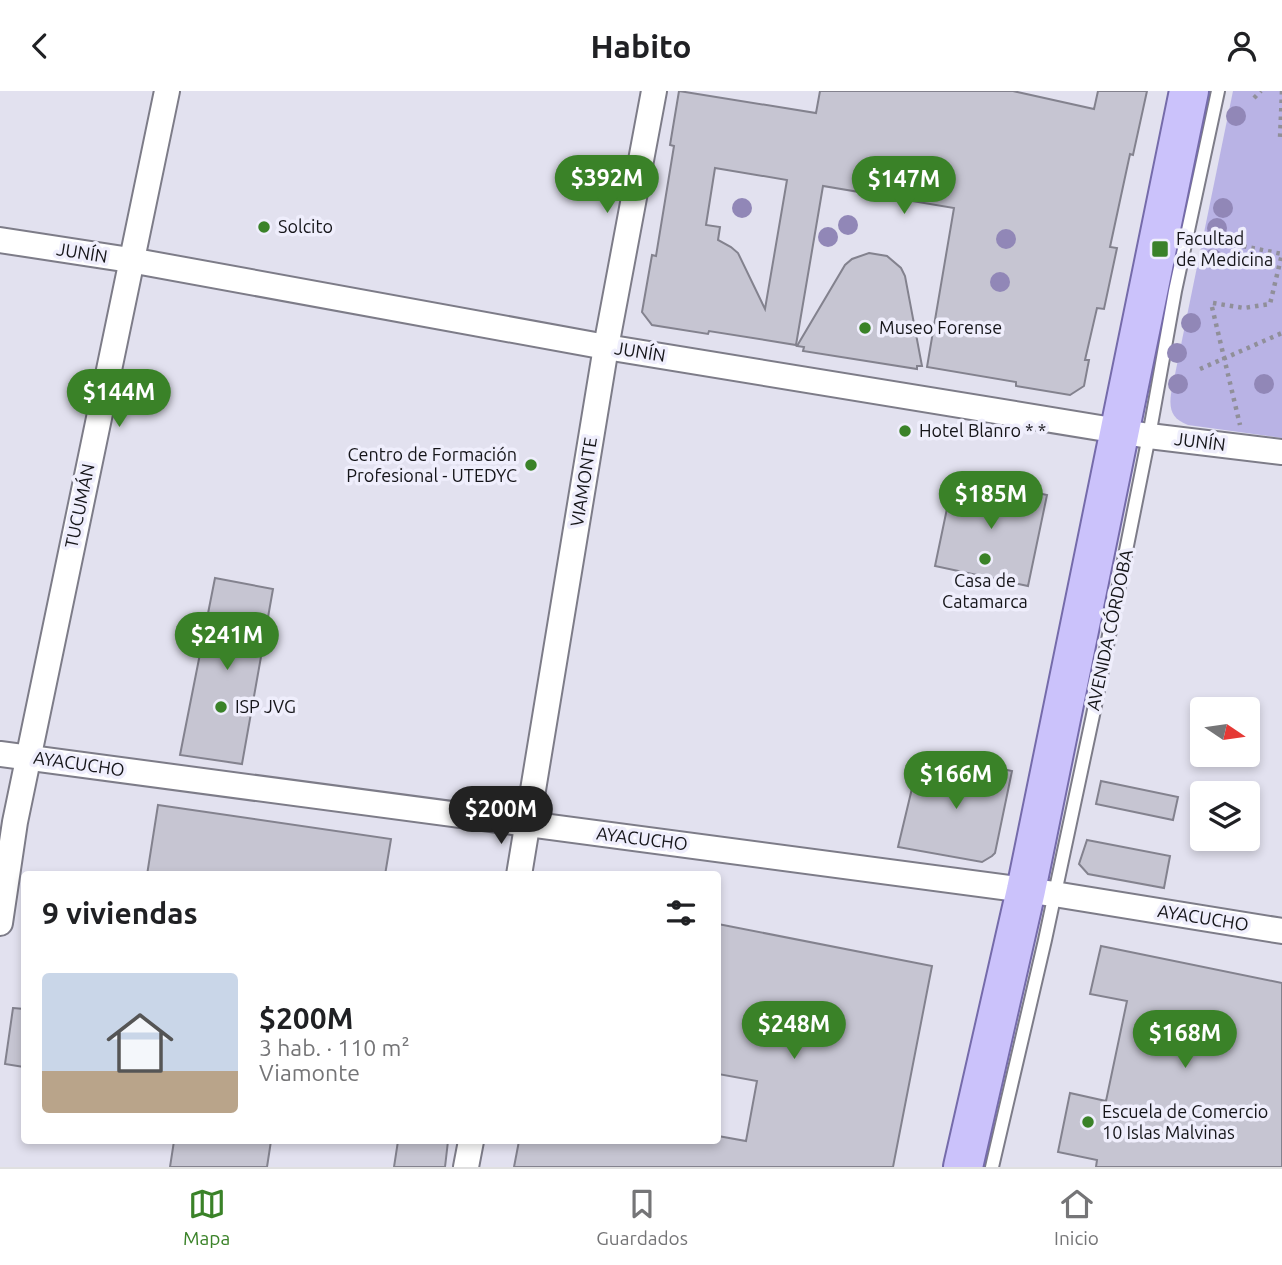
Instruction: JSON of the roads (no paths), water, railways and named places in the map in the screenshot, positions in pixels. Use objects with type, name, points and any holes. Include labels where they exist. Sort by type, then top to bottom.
[{"type":"main road","name":"AVENIDA CÓRDOBA","points":[[963,1167],[1040,892],[1134,433],[1189,91]]},
{"type":"street","name":"TUCUMÁN","points":[[0,923],[15,822],[166,91]]},
{"type":"street","name":"VIAMONTE","points":[[520,871],[606,347],[654,91]]},
{"type":"street","name":"JUNÍN","points":[[0,240],[130,260],[606,347],[1134,433],[1282,452]]},
{"type":"street","name":"AYACUCHO","points":[[0,754],[1040,892],[1282,931]]},
{"type":"street","points":[[467,1167],[471,1144]]},
{"type":"lane","name":"AVENIDA CÓRDOBA","points":[[1134,433],[1175,291],[1218,91]]},
{"type":"lane","name":"AVENIDA CÓRDOBA","points":[[992,1167],[1040,892]]},
{"type":"place","name":"Solcito","points":[[264,227]]},
{"type":"place","name":"Facultad de Medicina","points":[[1160,249]]},
{"type":"place","name":"Museo Forense","points":[[865,328]]},
{"type":"place","name":"Hotel Blanro * *","points":[[905,431]]},
{"type":"place","name":"Centro de Formación Profesional - UTEDYC","points":[[531,465]]},
{"type":"place","name":"Casa de Catamarca","points":[[985,559]]},
{"type":"place","name":"ISP JVG","points":[[221,707]]},
{"type":"place","name":"Escuela de Comercio 10 Islas Malvinas","points":[[1088,1122]]}]
